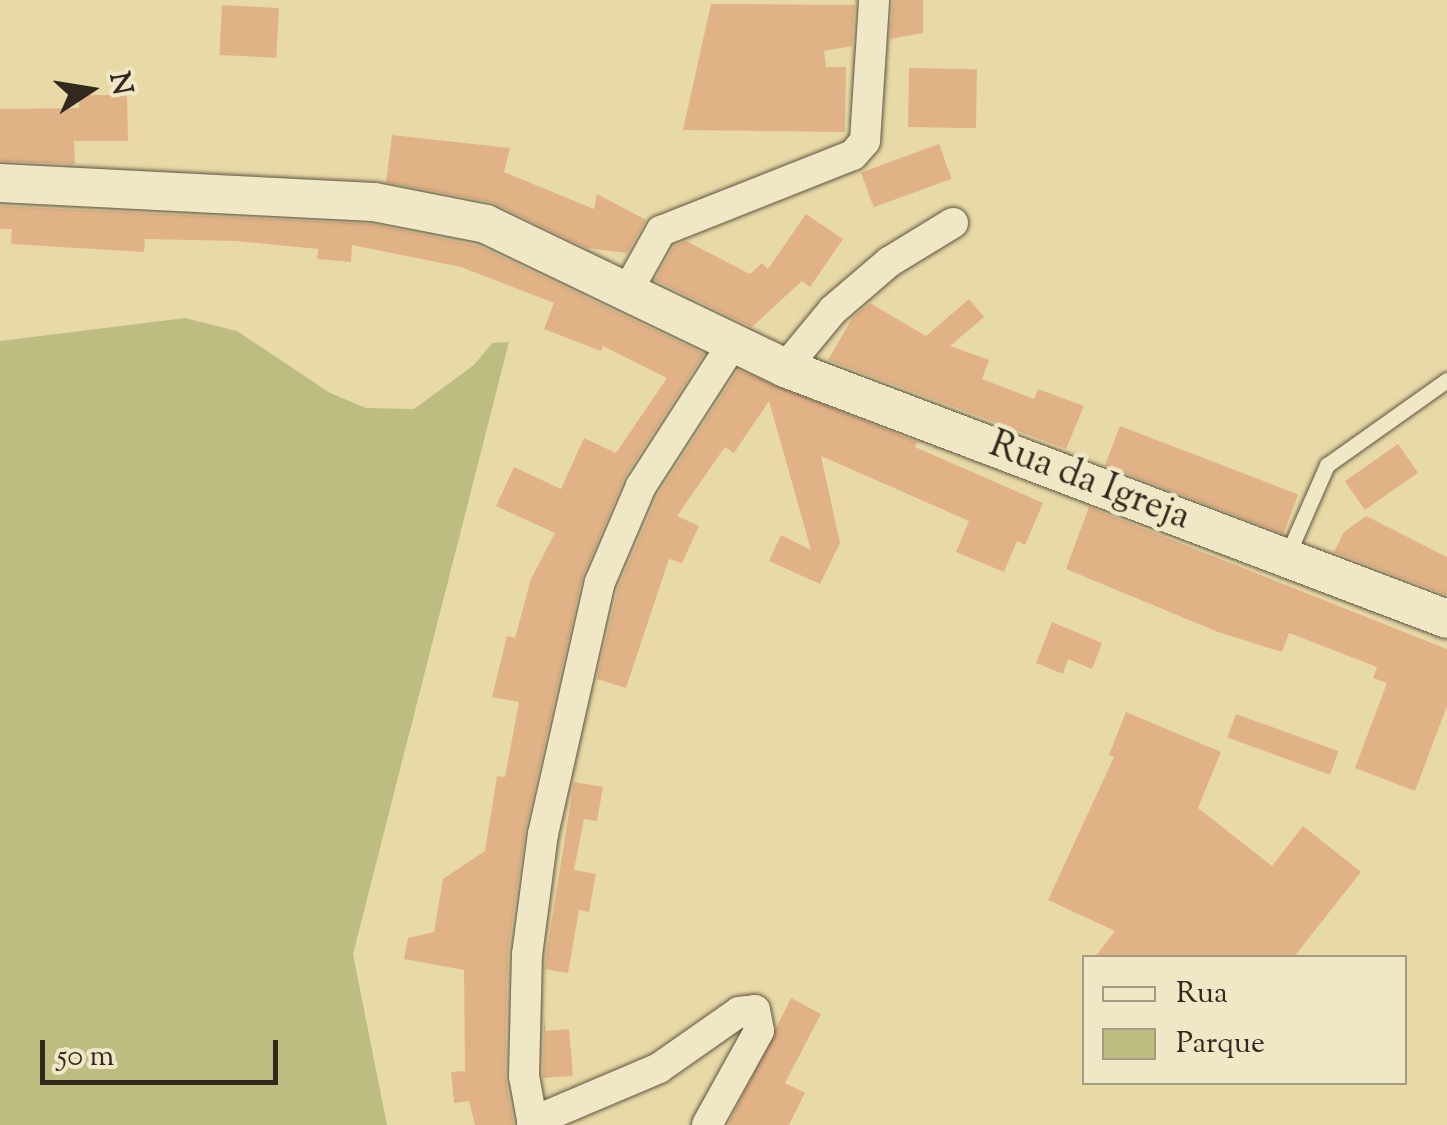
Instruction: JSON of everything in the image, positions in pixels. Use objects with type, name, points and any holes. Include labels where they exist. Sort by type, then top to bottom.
[{"type":"street","points":[[628,290],[648,248],[676,222],[853,155],[866,142],[874,0]]},
{"type":"street","name":"Rua da Igreja","points":[[0,183],[298,196],[442,212],[533,244],[785,368],[1447,620]]},
{"type":"street","points":[[785,368],[832,310],[889,262],[952,223]]},
{"type":"street","points":[[707,1125],[759,1031],[762,1018],[755,1010],[739,1012],[644,1075],[532,1123],[524,1076],[527,955],[543,834],[600,582],[641,486],[733,342]]},
{"type":"street","points":[[692,1045],[728,1086]]},
{"type":"lane","points":[[1286,558],[1328,464],[1447,380]]},
{"type":"green space","points":[[185,318],[237,331],[330,393],[366,408],[414,409],[474,365],[492,343],[509,342],[353,954],[387,1125],[0,1125],[0,341]]},
{"type":"building","points":[[893,0],[923,0],[923,33],[890,39]]},
{"type":"building","points":[[711,4],[855,5],[852,46],[824,51],[826,67],[846,67],[845,132],[683,130]]},
{"type":"building","points":[[222,5],[279,8],[276,58],[219,55]]},
{"type":"building","points":[[909,68],[977,69],[976,128],[908,127]]},
{"type":"building","points":[[79,95],[127,95],[128,141],[74,141],[75,164],[0,161],[0,109],[79,108]]},
{"type":"building","points":[[392,135],[510,148],[504,172],[594,209],[597,194],[646,220],[627,253],[587,248],[491,202],[386,182]]},
{"type":"building","points":[[939,144],[952,179],[874,207],[861,172]]},
{"type":"building","points":[[0,206],[371,224],[479,246],[704,354],[625,476],[582,578],[525,830],[508,953],[505,1076],[514,1125],[475,1125],[469,1101],[454,1103],[451,1072],[465,1071],[464,970],[404,959],[408,938],[434,932],[443,879],[485,851],[497,776],[505,777],[519,702],[492,697],[507,636],[515,638],[531,579],[555,533],[496,506],[514,467],[561,489],[584,438],[616,453],[667,378],[603,346],[601,351],[544,329],[554,303],[461,267],[352,245],[351,262],[317,259],[318,249],[235,241],[145,239],[144,252],[11,244],[12,229],[0,229]]},
{"type":"building","points":[[806,214],[843,239],[810,287],[802,281],[752,327],[655,280],[674,246],[686,241],[750,274],[762,263],[768,269]]},
{"type":"building","points":[[969,299],[984,317],[950,346],[989,360],[982,379],[1034,399],[1038,389],[1084,406],[1066,449],[828,360],[853,317],[870,303],[926,336]]},
{"type":"building","points":[[738,370],[917,442],[915,447],[1043,503],[1025,545],[1017,541],[1004,572],[956,552],[969,521],[821,456],[840,543],[820,584],[769,561],[781,535],[811,550],[769,401],[734,453],[725,447],[677,516],[699,526],[682,563],[669,559],[626,688],[597,679],[618,588],[658,495]]},
{"type":"building","points":[[1120,426],[1298,494],[1283,534],[1105,465]]},
{"type":"building","points":[[1398,444],[1418,473],[1365,510],[1345,481]]},
{"type":"building","points":[[1089,507],[1447,649],[1447,706],[1415,791],[1355,768],[1387,683],[1373,678],[1377,667],[1289,633],[1282,652],[1218,632],[1066,569]]},
{"type":"building","points":[[1366,516],[1447,557],[1447,595],[1334,552],[1344,532]]},
{"type":"building","points":[[1052,622],[1102,643],[1092,669],[1068,659],[1063,674],[1036,663]]},
{"type":"building","points":[[1126,712],[1221,752],[1198,808],[1272,866],[1303,826],[1361,872],[1295,955],[1096,955],[1115,931],[1048,900],[1114,757],[1109,755]]},
{"type":"building","points":[[1236,714],[1338,751],[1330,775],[1227,737]]},
{"type":"building","points":[[574,782],[603,787],[597,821],[584,819],[574,870],[596,874],[589,912],[579,910],[568,973],[545,969]]},
{"type":"building","points":[[791,998],[821,1014],[785,1083],[805,1093],[789,1125],[728,1125]]},
{"type":"building","points":[[544,1019],[546,1031],[569,1029],[573,1076],[543,1078]]}]
